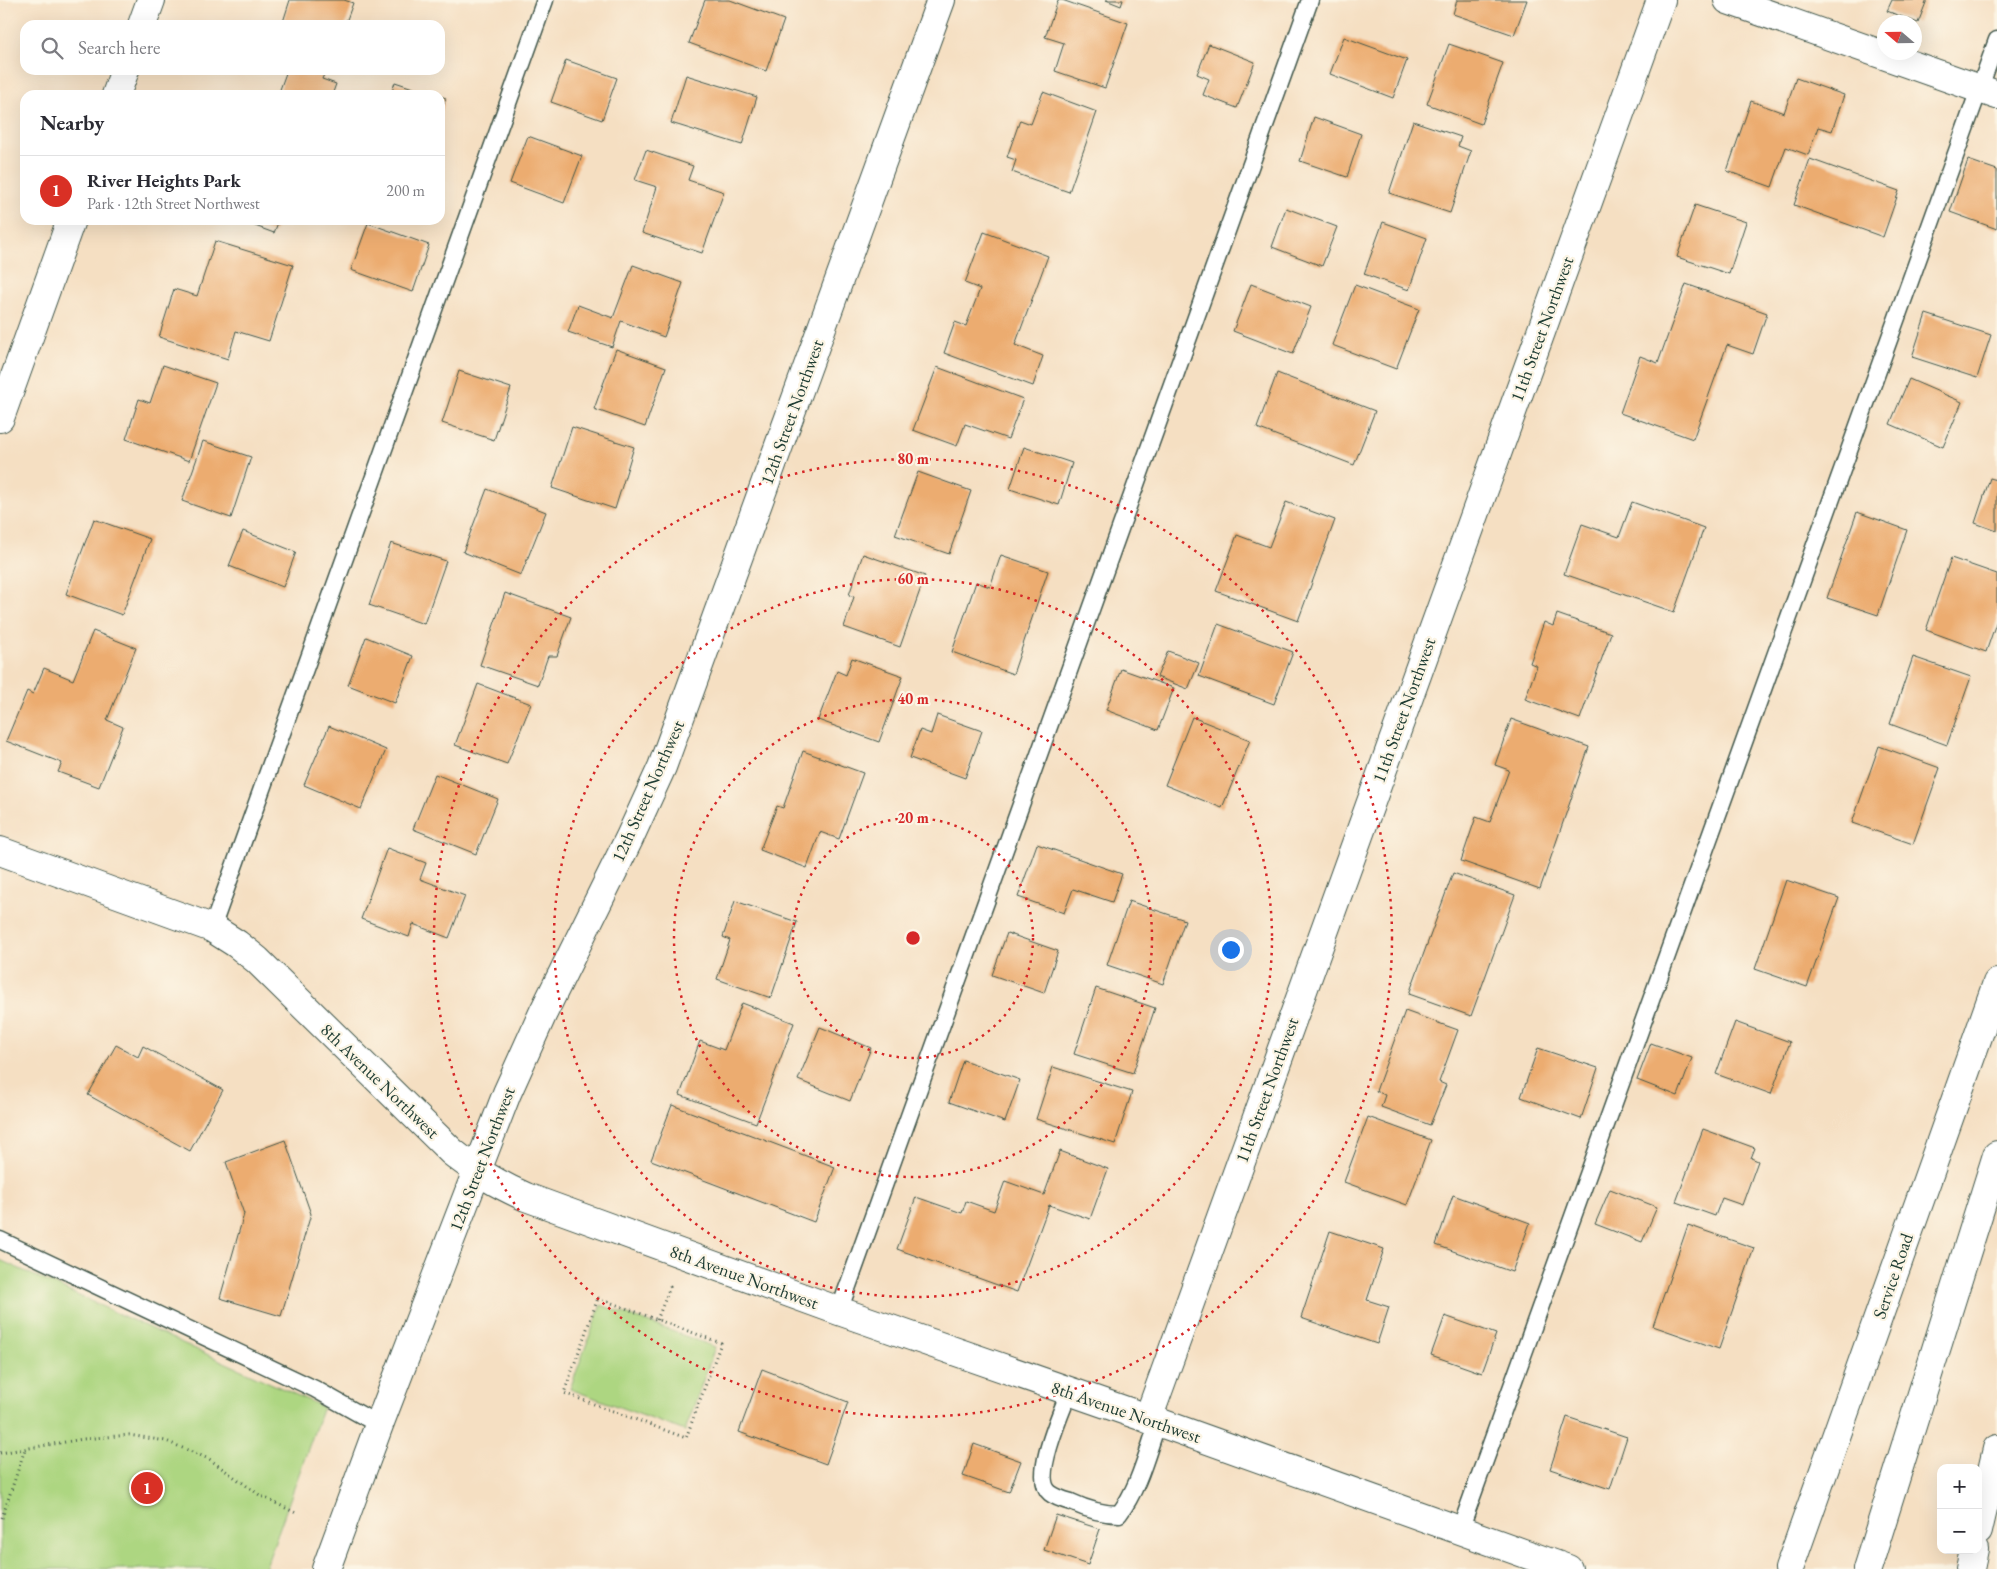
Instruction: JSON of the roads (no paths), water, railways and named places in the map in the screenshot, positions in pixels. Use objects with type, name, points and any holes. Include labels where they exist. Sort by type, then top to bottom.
[{"type":"main road","points":[[144,20],[151,0]]},
{"type":"main road","name":"12th Street Northwest","points":[[326,1569],[379,1425],[507,1093],[543,1013],[662,767],[941,0]]},
{"type":"main road","name":"11th Street Northwest","points":[[1153,1421],[1661,0]]},
{"type":"main road","points":[[1728,0],[1988,91]]},
{"type":"main road","points":[[118,90],[124,75]]},
{"type":"main road","points":[[0,418],[69,225]]},
{"type":"main road","name":"8th Avenue Northwest","points":[[0,851],[162,908],[212,928],[237,944],[257,960],[476,1172],[526,1197],[839,1312],[1153,1421],[1568,1569]]},
{"type":"main road","name":"Service Road","points":[[1789,1569],[1997,983]]},
{"type":"main road","points":[[1867,1569],[1997,1155]]},
{"type":"main road","points":[[1982,1514],[1997,1449]]},
{"type":"main road","points":[[1970,1569],[1973,1554]]},
{"type":"lane","points":[[212,928],[545,0]]},
{"type":"lane","points":[[839,1312],[1310,0]]},
{"type":"lane","points":[[1460,1530],[1988,91],[1997,40]]},
{"type":"lane","points":[[0,1240],[316,1389],[379,1425]]},
{"type":"lane","points":[[1069,1392],[1046,1456],[1043,1481],[1049,1493],[1073,1503],[1107,1514],[1119,1514],[1128,1502],[1135,1486],[1153,1421]]},
{"type":"place","name":"River Heights Park","points":[[147,1488]]}]
